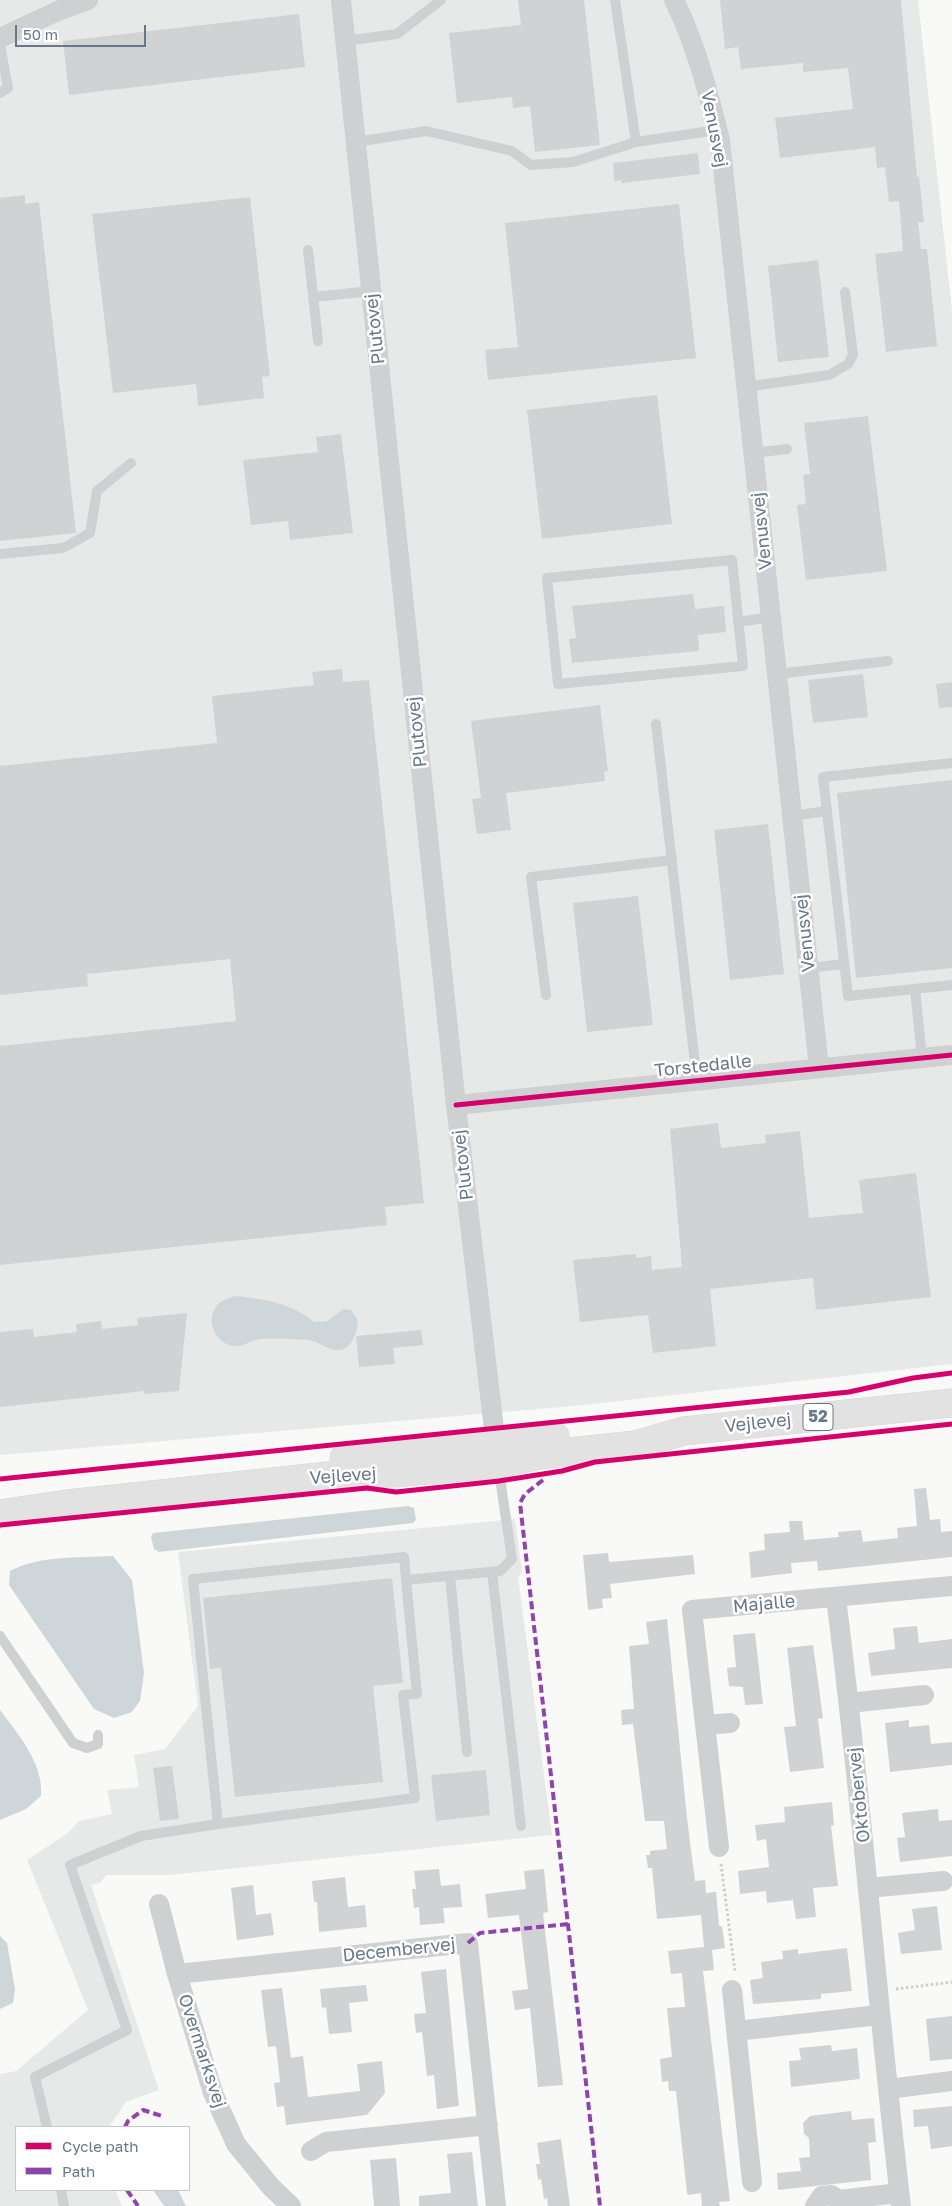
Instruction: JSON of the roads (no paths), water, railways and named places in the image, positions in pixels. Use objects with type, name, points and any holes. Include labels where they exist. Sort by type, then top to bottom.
[{"type":"main road","name":"Vejlevej","points":[[0,1514],[76,1503],[346,1474],[394,1473],[628,1427],[684,1431],[952,1403]]},
{"type":"main road","name":"Vejlevej","points":[[0,1494],[109,1482],[497,1453]]},
{"type":"main road","points":[[0,1504],[109,1482]]},
{"type":"street","points":[[0,38],[60,10],[88,0]]},
{"type":"street","name":"Plutovej","points":[[341,0],[456,1105],[497,1453]]},
{"type":"street","name":"Venusvej","points":[[674,0],[686,23],[708,92],[717,130],[819,1068]]},
{"type":"street","name":"Torstedalle","points":[[456,1105],[952,1055]]},
{"type":"street","name":"Majalle","points":[[719,1847],[692,1610],[952,1586]]},
{"type":"street","name":"Oktobervej","points":[[815,2206],[822,2196],[831,2195],[841,2203],[900,2199],[879,2015],[849,1702],[836,1598]]},
{"type":"street","points":[[849,1702],[924,1695]]},
{"type":"street","points":[[705,1726],[730,1723]]},
{"type":"street","points":[[868,1888],[943,1881]]},
{"type":"street","name":"Overmarksvej","points":[[159,1904],[177,1974],[212,2093],[236,2144],[271,2187],[291,2206]]},
{"type":"street","name":"Decembervej","points":[[177,1974],[468,1943],[496,2206]]},
{"type":"street","points":[[732,1990],[752,2182]]},
{"type":"street","points":[[736,2031],[879,2015]]},
{"type":"street","points":[[888,2088],[952,2082]]},
{"type":"street","points":[[311,2151],[326,2142],[488,2125]]},
{"type":"lane","points":[[345,41],[397,34],[441,0]]},
{"type":"lane","points":[[615,0],[636,142]]},
{"type":"lane","points":[[0,45],[8,88],[0,92]]},
{"type":"lane","points":[[356,142],[426,131],[512,152],[531,165],[573,162],[636,142],[717,130]]},
{"type":"lane","points":[[308,250],[318,340]]},
{"type":"lane","points":[[314,297],[371,291]]},
{"type":"lane","points":[[746,386],[829,376],[848,364],[852,355],[845,292]]},
{"type":"lane","points":[[753,453],[787,448]]},
{"type":"lane","points":[[0,554],[63,548],[90,533],[97,491],[131,463]]},
{"type":"lane","points":[[732,560],[738,622],[743,666],[558,684],[547,578],[732,560]]},
{"type":"lane","points":[[738,622],[771,617]]},
{"type":"lane","points":[[777,674],[888,661]]},
{"type":"lane","points":[[656,724],[697,1081]]},
{"type":"lane","points":[[952,763],[824,777],[848,996],[952,985]]},
{"type":"lane","points":[[792,816],[827,811]]},
{"type":"lane","points":[[546,995],[531,877],[672,860]]},
{"type":"lane","points":[[809,968],[844,964]]},
{"type":"lane","points":[[915,989],[922,1058]]},
{"type":"lane","points":[[406,1580],[500,1571],[512,1559],[497,1453]]},
{"type":"lane","points":[[47,2126],[36,2077],[127,2030],[70,1865],[141,1836],[415,1798],[403,1695],[417,1694],[404,1557],[193,1579],[218,1824]]},
{"type":"lane","points":[[492,1572],[521,1826]]},
{"type":"lane","points":[[450,1576],[467,1752]]},
{"type":"lane","points":[[0,1636],[73,1743],[87,1748],[98,1744],[98,1735]]},
{"type":"lane","points":[[60,2191],[64,2206]]}]
